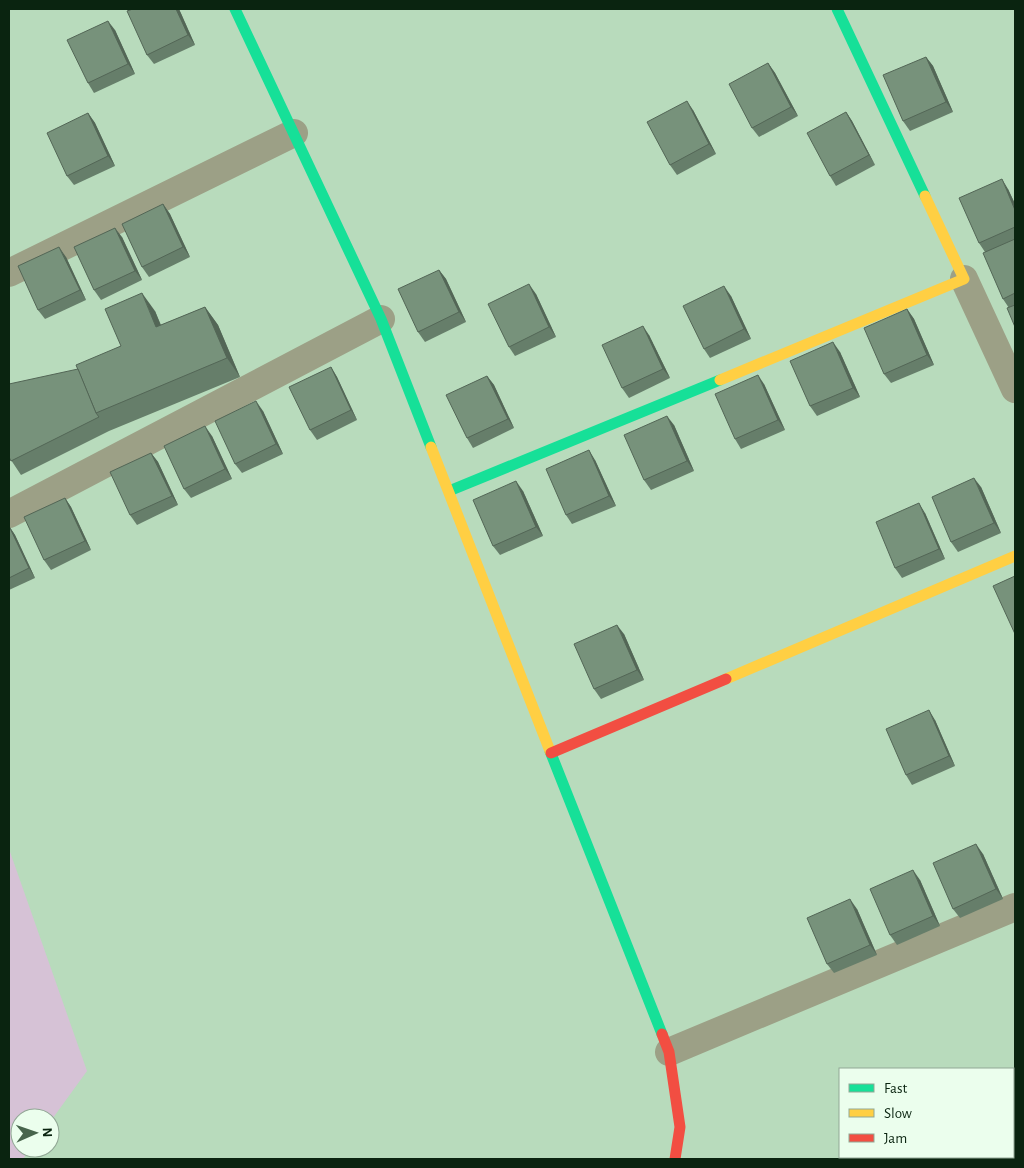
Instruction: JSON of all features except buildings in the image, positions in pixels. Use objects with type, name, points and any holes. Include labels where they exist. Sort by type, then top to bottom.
[{"type":"street","points":[[235,9],[381,319],[669,1052],[680,1127],[675,1159]]},
{"type":"street","points":[[837,9],[1015,389]]},
{"type":"street","points":[[9,273],[294,133]]},
{"type":"street","points":[[449,491],[964,279]]},
{"type":"street","points":[[9,514],[381,319]]},
{"type":"street","points":[[551,753],[1015,556]]},
{"type":"street","points":[[669,1052],[1015,907]]},
{"type":"shaded area","points":[[9,849],[87,1071],[60,1108],[10,1108],[10,1158],[24,1158],[9,1159]]},
{"type":"traffic: fast","points":[[235,9],[381,319],[431,447]]},
{"type":"traffic: fast","points":[[837,9],[925,196]]},
{"type":"traffic: fast","points":[[449,491],[720,380]]},
{"type":"traffic: fast","points":[[550,751],[662,1034]]},
{"type":"traffic: slow","points":[[720,380],[964,279],[925,196]]},
{"type":"traffic: slow","points":[[431,447],[550,751]]},
{"type":"traffic: slow","points":[[726,679],[1015,556]]},
{"type":"traffic: jam","points":[[551,753],[726,679]]},
{"type":"traffic: jam","points":[[662,1034],[669,1052],[680,1127],[675,1159]]}]
